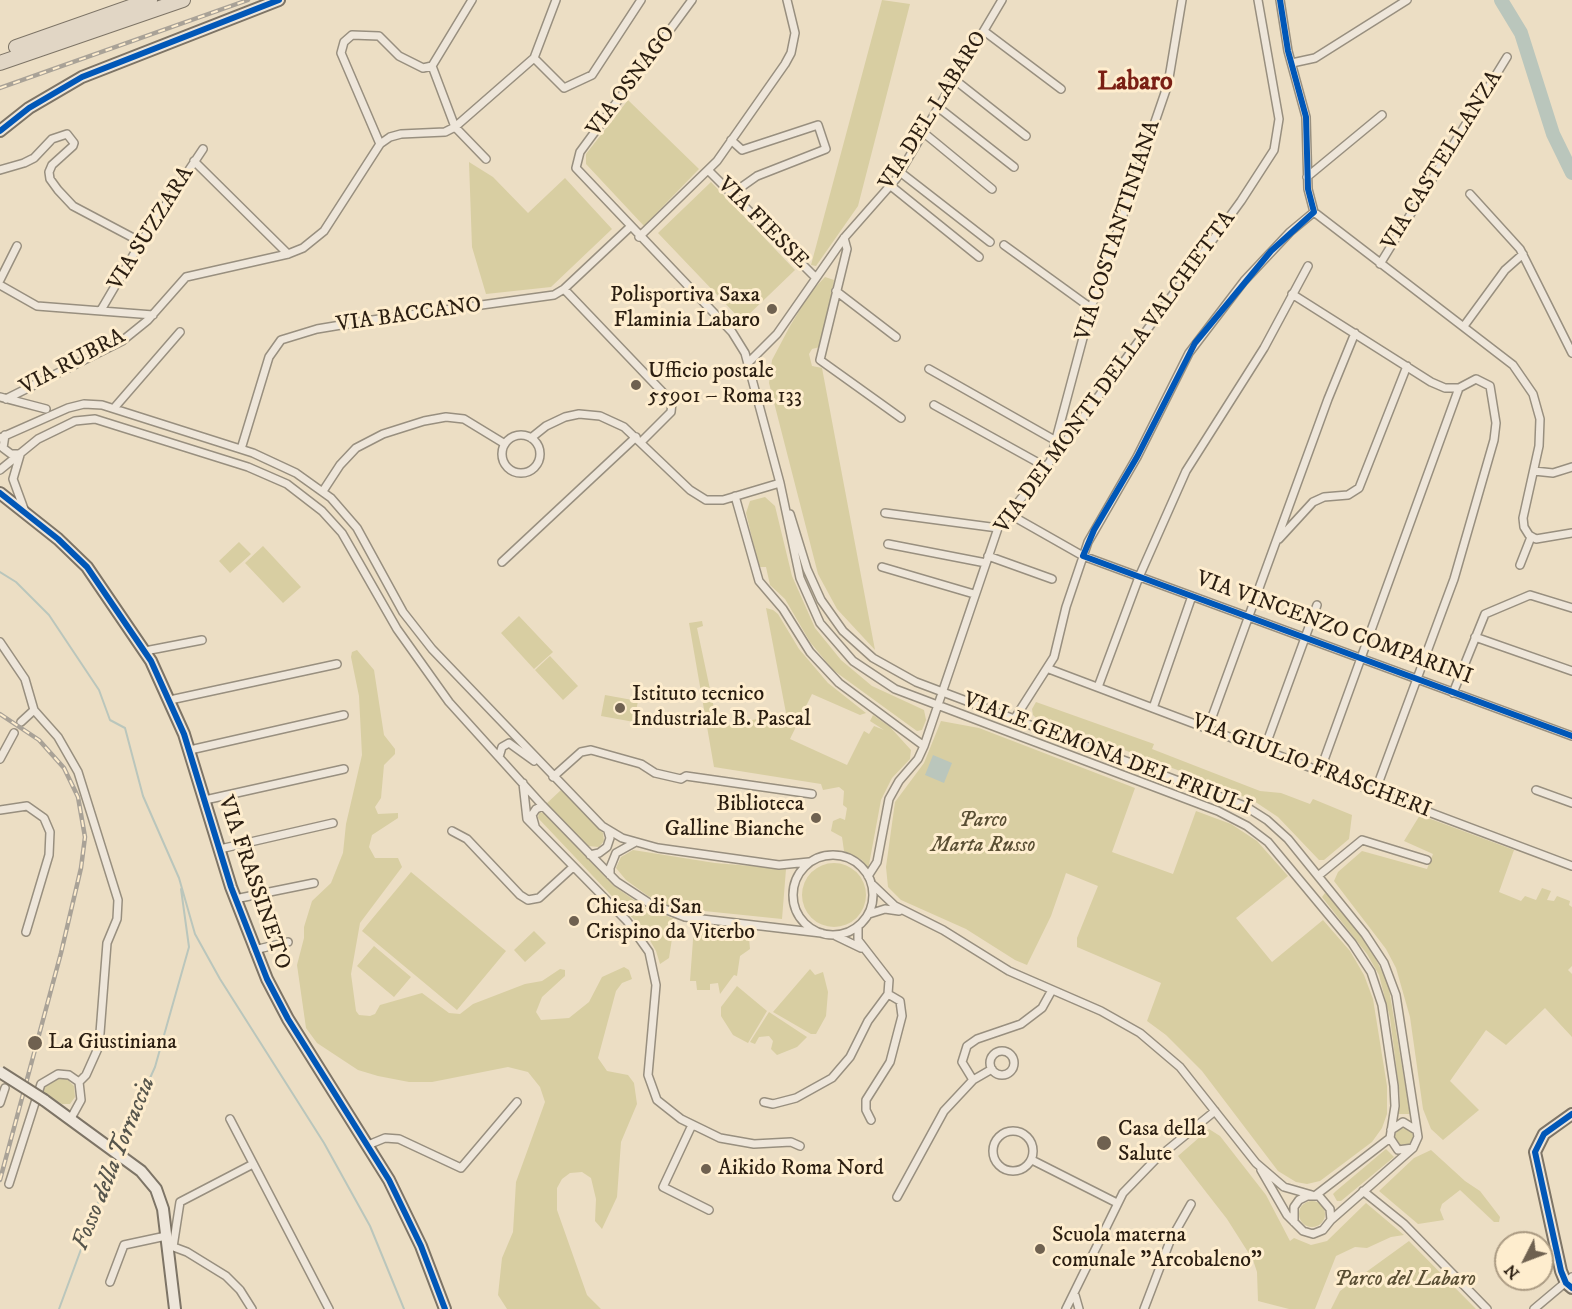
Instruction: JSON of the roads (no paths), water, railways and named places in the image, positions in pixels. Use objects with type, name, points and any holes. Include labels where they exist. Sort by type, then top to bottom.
[{"type":"highway","points":[[0,53],[150,0]]},
{"type":"highway","points":[[0,63],[183,0]]},
{"type":"street","points":[[0,131],[29,108],[82,77],[279,0]]},
{"type":"street","points":[[472,0],[463,10],[432,66],[423,68],[399,56],[379,36],[352,34],[344,42],[340,53],[380,144],[390,137],[401,134],[445,132],[455,126],[534,58],[554,1]]},
{"type":"street","points":[[534,58],[564,88],[592,75],[641,0]]},
{"type":"street","name":"VIA OSNAGO","points":[[575,166],[580,152],[693,0]]},
{"type":"street","points":[[639,237],[708,170],[791,53],[795,27],[787,0]]},
{"type":"street","name":"VIA DEL LABARO","points":[[749,362],[777,334],[844,238],[891,186],[1002,0]]},
{"type":"street","name":"VIA COSTANTINIANA","points":[[1048,464],[1091,308],[1168,84],[1182,0]]},
{"type":"street","name":"VIA DEI MONTI DELLA VALCHETTA","points":[[868,876],[877,862],[889,799],[899,781],[918,759],[924,746],[998,528],[1063,445],[1241,201],[1274,150],[1279,119],[1258,0]]},
{"type":"street","points":[[1280,0],[1292,63],[1306,117],[1308,194],[1314,212],[1509,361],[1533,394],[1539,410],[1540,428],[1534,471],[1523,518],[1525,529],[1532,537],[1542,539],[1572,533]]},
{"type":"street","points":[[1292,63],[1315,58],[1407,0]]},
{"type":"street","points":[[984,31],[1061,89]]},
{"type":"street","name":"VIA CASTELLANZA","points":[[1380,264],[1507,57]]},
{"type":"street","points":[[432,66],[455,126],[486,159]]},
{"type":"street","points":[[955,80],[1026,136]]},
{"type":"street","points":[[939,108],[1014,167]]},
{"type":"street","points":[[1307,177],[1382,115]]},
{"type":"street","points":[[731,140],[742,150],[808,126],[818,125],[826,149],[757,176],[733,193]]},
{"type":"street","points":[[924,133],[992,189]]},
{"type":"street","points":[[0,170],[34,158],[52,139],[67,134],[74,143],[73,146],[52,165],[50,172],[50,179],[57,190],[73,206],[141,242]]},
{"type":"street","name":"VIA RUBRA","points":[[3,398],[122,341],[153,315],[186,276],[288,254],[303,248],[324,231],[380,144]]},
{"type":"street","name":"VIA SUZZARA","points":[[102,310],[141,242],[203,149]]},
{"type":"street","points":[[194,161],[288,254]]},
{"type":"street","name":"VIALE GEMONA DEL FRIULI","points":[[575,166],[639,237],[732,332],[749,362],[780,483],[800,578],[825,630],[847,656],[873,677],[903,693],[1233,817],[1268,842],[1359,951],[1380,994],[1394,1086],[1391,1130]]},
{"type":"street","name":"VIA FIESSE","points":[[708,170],[816,278]]},
{"type":"street","points":[[900,172],[990,242]]},
{"type":"street","points":[[891,186],[979,257]]},
{"type":"street","points":[[1470,194],[1513,238],[1572,353]]},
{"type":"street","points":[[1015,718],[1049,669],[1083,556],[1094,530],[1137,457],[1196,343],[1264,258],[1314,212]]},
{"type":"street","name":"VIA BACCANO","points":[[241,449],[271,353],[277,343],[286,338],[365,321],[540,298],[564,289],[630,227]]},
{"type":"street","points":[[844,238],[846,249],[820,360],[901,418]]},
{"type":"street","points":[[1004,245],[1091,308]]},
{"type":"street","points":[[17,246],[0,282],[38,306],[153,315]]},
{"type":"street","points":[[1464,326],[1505,270],[1523,254]]},
{"type":"street","points":[[1098,687],[1139,577],[1186,471],[1264,348],[1308,266]]},
{"type":"street","points":[[502,562],[671,412],[672,402],[564,289]]},
{"type":"street","points":[[836,291],[896,337]]},
{"type":"street","points":[[1292,294],[1438,386],[1460,388],[1476,379],[1490,386],[1496,423],[1454,579],[1376,792]]},
{"type":"street","points":[[115,407],[180,332]]},
{"type":"street","points":[[1208,728],[1355,333]]},
{"type":"street","points":[[1276,543],[1313,502],[1324,497],[1348,495],[1359,488],[1407,366]]},
{"type":"street","points":[[929,369],[1063,445]]},
{"type":"street","points":[[1320,771],[1460,388]]},
{"type":"street","points":[[3,398],[46,409]]},
{"type":"street","points":[[21,452],[13,454],[5,450],[2,436],[73,406],[89,404],[115,407],[270,459],[323,491],[362,535],[401,608],[421,636],[553,777],[607,830],[636,843],[774,864],[809,862],[826,855],[845,856],[858,864],[888,901],[911,915],[943,930],[1009,971],[1116,1018],[1140,1032],[1175,1062],[1215,1111],[1256,1162],[1287,1215],[1303,1232],[1313,1234],[1323,1230],[1330,1220],[1413,1148],[1418,1137],[1416,1130],[1403,1122],[1395,1125],[1391,1130],[1390,1138],[1398,1150],[1413,1148]]},
{"type":"street","points":[[934,405],[1048,464]]},
{"type":"street","points":[[531,438],[554,422],[579,414],[610,419],[638,440],[700,497],[714,501],[780,483]]},
{"type":"street","points":[[323,491],[340,465],[356,448],[383,434],[429,420],[464,418],[505,444]]},
{"type":"street","points":[[0,470],[32,442],[81,420],[100,419],[259,471],[292,488],[317,506],[338,527],[417,661],[460,715],[610,875],[640,898],[685,917],[831,935],[850,941],[870,956]]},
{"type":"street","points":[[520,435],[531,438],[540,454],[536,466],[526,473],[513,471],[505,463],[503,450],[505,444],[520,435]]},
{"type":"street","points":[[21,452],[13,479],[26,514]]},
{"type":"street","points":[[1534,471],[1553,473],[1572,467]]},
{"type":"street","name":"VIALE GEMONA DEL FRIULI","points":[[780,483],[811,580],[836,623],[854,643],[878,662],[910,679],[1245,806],[1278,829],[1311,866],[1373,945],[1390,975],[1398,1004],[1416,1130]]},
{"type":"street","name":"VIA FRASSINETO","points":[[0,493],[58,539],[87,567],[145,651],[170,700],[190,750],[235,899],[254,950],[284,1012],[368,1144],[406,1214],[445,1309]]},
{"type":"street","points":[[735,496],[756,574],[764,589],[783,609],[805,645],[826,671],[852,694],[924,746]]},
{"type":"street","points":[[885,513],[998,528]]},
{"type":"street","name":"VIA VINCENZO COMPARINI","points":[[1009,514],[1083,556],[1572,736]]},
{"type":"street","points":[[1520,565],[1532,537]]},
{"type":"street","points":[[888,544],[987,559],[1052,579]]},
{"type":"street","points":[[882,567],[974,594]]},
{"type":"street","points":[[1453,693],[1485,614],[1534,594],[1572,608]]},
{"type":"street","points":[[1153,708],[1192,596]]},
{"type":"street","points":[[1264,750],[1317,605]]},
{"type":"street","points":[[1475,637],[1572,671]]},
{"type":"street","points":[[145,651],[202,640]]},
{"type":"street","points":[[0,642],[25,679],[34,710],[57,737],[78,772],[113,879],[119,907],[117,919],[107,943],[99,1046],[86,1075],[78,1082]]},
{"type":"street","points":[[170,700],[337,664]]},
{"type":"street","name":"VIA GIULIO FRASCHERI","points":[[1049,669],[1572,866]]},
{"type":"street","points":[[21,722],[34,710]]},
{"type":"street","points":[[190,750],[344,715]]},
{"type":"street","points":[[0,759],[14,733]]},
{"type":"street","points":[[1059,752],[1065,736]]},
{"type":"street","points":[[499,758],[502,747],[509,743],[539,762]]},
{"type":"street","points":[[1079,759],[1085,744]]},
{"type":"street","points":[[553,777],[581,752],[591,750],[641,764],[655,773],[812,794]]},
{"type":"street","points":[[205,800],[344,770]]},
{"type":"street","points":[[523,783],[526,817],[636,931],[649,952],[656,985],[649,1082],[663,1106],[692,1125],[741,1143],[791,1142],[800,1146]]},
{"type":"street","points":[[1536,790],[1572,803]]},
{"type":"street","points":[[0,810],[24,805],[29,807],[44,818],[50,832],[49,855],[26,932]]},
{"type":"street","points":[[536,828],[532,815],[536,809],[543,806]]},
{"type":"street","points":[[220,849],[333,823]]},
{"type":"street","points":[[590,855],[599,853],[607,847],[610,838],[607,830]]},
{"type":"street","points":[[452,831],[467,839],[520,895],[528,900],[539,898],[573,867]]},
{"type":"street","points":[[1318,876],[1362,840],[1426,861]]},
{"type":"street","points":[[610,875],[612,861],[618,850],[636,843]]},
{"type":"street","points":[[809,862],[795,882],[794,903],[803,921],[820,933]]},
{"type":"street","points":[[1298,876],[1311,866]]},
{"type":"street","points":[[235,899],[314,883]]},
{"type":"street","points":[[831,935],[845,933],[858,927],[867,916],[873,901],[873,885]]},
{"type":"street","points":[[1314,896],[1326,886]]},
{"type":"street","points":[[867,916],[885,909],[911,915]]},
{"type":"street","points":[[764,1102],[773,1104],[796,1098],[832,1078],[850,1057],[868,1021],[888,994],[889,980],[857,938],[858,927]]},
{"type":"street","points":[[254,950],[288,942]]},
{"type":"street","points":[[973,1080],[962,1062],[967,1046],[977,1039],[1021,1024],[1042,1008],[1052,990]]},
{"type":"street","points":[[871,1120],[866,1110],[866,1100],[890,1062],[902,1016],[900,1001],[888,994]]},
{"type":"street","points":[[897,1197],[937,1121],[973,1080],[992,1069]]},
{"type":"street","points":[[0,1072],[44,1100],[141,1171],[159,1196],[169,1243],[175,1309]]},
{"type":"street","points":[[9,1184],[41,1084],[58,1074],[69,1076],[78,1082],[81,1100],[70,1120]]},
{"type":"street","points":[[0,1102],[5,1088]]},
{"type":"street","points":[[368,1144],[384,1138],[399,1139],[434,1153],[456,1167],[463,1167],[517,1102]]},
{"type":"street","points":[[1066,1309],[1075,1295],[1117,1203],[1155,1160],[1215,1111]]},
{"type":"street","points":[[1534,1309],[1570,1283],[1535,1152],[1544,1134],[1572,1114]]},
{"type":"street","points":[[230,1119],[329,1309]]},
{"type":"street","points":[[692,1125],[663,1187],[709,1210]]},
{"type":"street","points":[[1009,1131],[1022,1133],[1033,1148],[1032,1160],[1022,1170],[1008,1171],[996,1163],[993,1156],[995,1143],[1009,1131]]},
{"type":"street","points":[[1294,1222],[1293,1210],[1297,1203],[1314,1195],[1390,1138]]},
{"type":"street","points":[[1032,1160],[1117,1203]]},
{"type":"street","points":[[1256,1162],[1284,1187],[1314,1195],[1329,1205],[1330,1220]]},
{"type":"street","points":[[169,1243],[180,1202],[254,1164]]},
{"type":"street","points":[[1363,1191],[1404,1224],[1487,1309]]},
{"type":"street","points":[[1144,1309],[1170,1241],[1191,1204]]},
{"type":"street","points":[[110,1282],[124,1245],[169,1243],[226,1276],[240,1290],[252,1309]]},
{"type":"street","points":[[1075,1295],[1079,1309]]},
{"type":"waterway","points":[[1501,0],[1521,33],[1553,134],[1572,173]]},
{"type":"waterway","points":[[0,572],[16,582],[49,615],[99,690],[110,720],[125,728],[143,796],[179,878],[195,934],[220,979],[324,1143],[370,1226],[404,1309]]},
{"type":"waterway","name":"Fosso della Torraccia","points":[[118,1149],[155,1067],[189,947],[181,889]]},
{"type":"waterway","name":"Fosso della Torraccia","points":[[59,1309],[115,1157]]},
{"type":"railway","points":[[0,88],[248,0]]},
{"type":"railway","points":[[0,714],[39,740],[64,768],[78,797],[85,837],[81,868],[61,953],[0,1180]]},
{"type":"place","name":"Polisportiva Saxa Flaminia Labaro","points":[[772,309]]},
{"type":"place","name":"Ufficio postale 55901 – Roma 133","points":[[636,385]]},
{"type":"place","name":"Istituto tecnico Industriale B. Pascal","points":[[620,708]]},
{"type":"place","name":"Biblioteca Galline Bianche","points":[[816,818]]},
{"type":"place","name":"Chiesa di San Crispino da Viterbo","points":[[574,921]]},
{"type":"place","name":"La Giustiniana","points":[[35,1043]]},
{"type":"place","name":"Casa della Salute","points":[[1104,1143]]},
{"type":"place","name":"Aikido Roma Nord","points":[[706,1169]]},
{"type":"place","name":"Scuola materna comunale \"Arcobaleno\"","points":[[1040,1249]]},
{"type":"district","name":"Labaro","points":[[1135,84]]},
{"type":"park label","name":"Parco Marta Russo","points":[[983,834]]},
{"type":"park label","name":"Parco del Labaro","points":[[1405,1280]]}]
